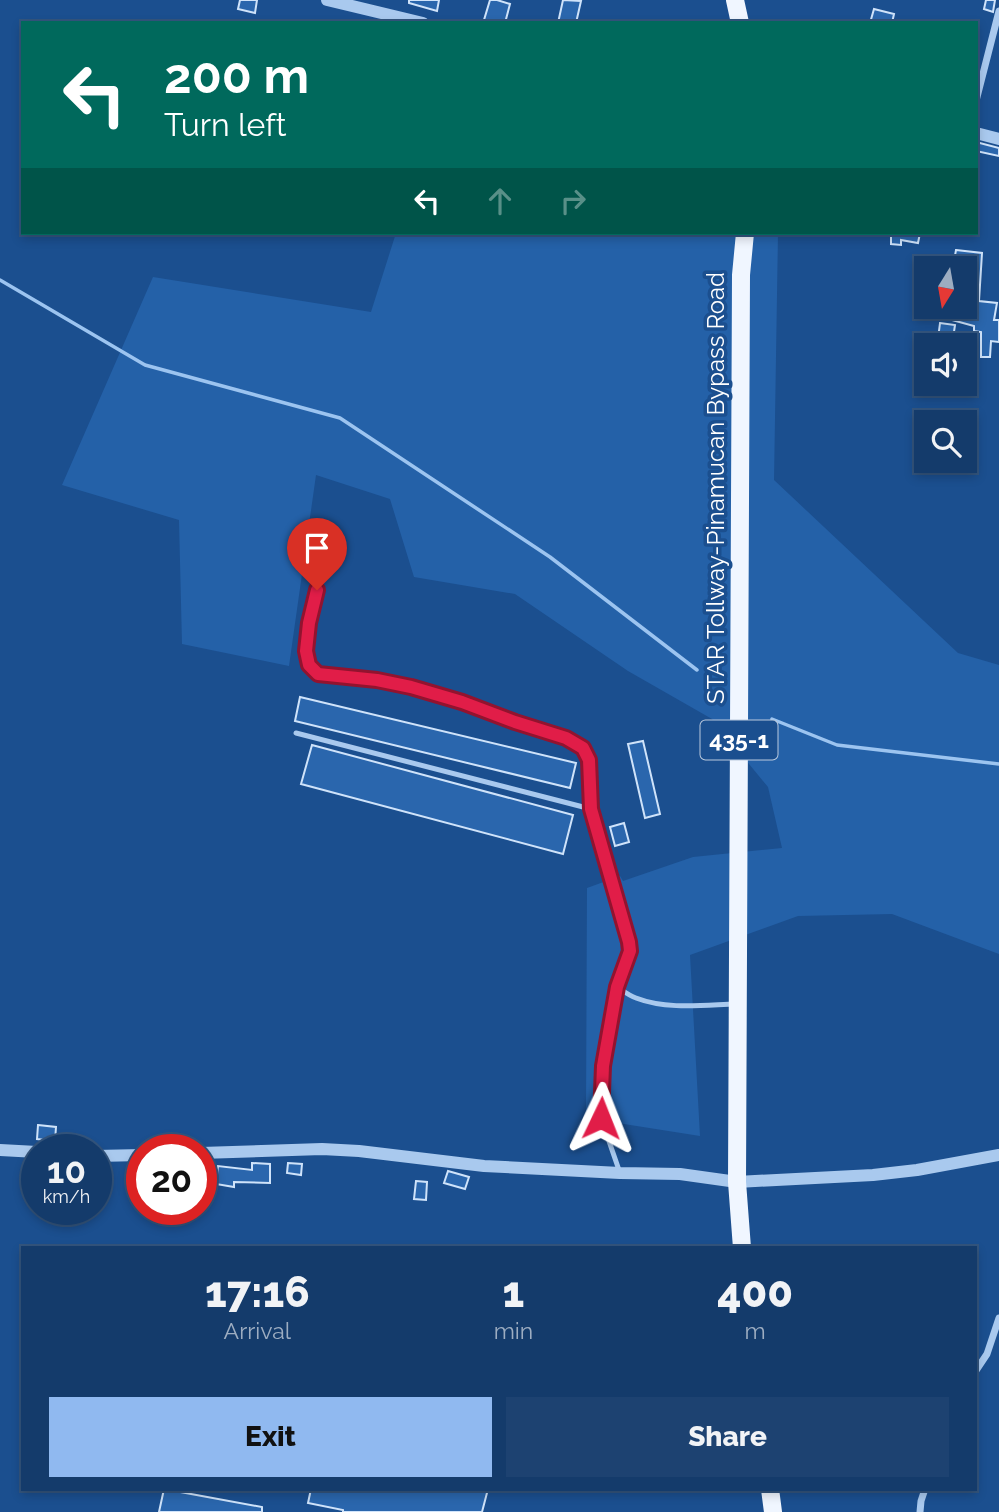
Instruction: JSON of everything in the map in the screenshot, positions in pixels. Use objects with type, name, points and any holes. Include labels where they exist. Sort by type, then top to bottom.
[{"type":"main road","points":[[735,0],[740,21]]},
{"type":"main road","name":"STAR Tollway-Pinamucan Bypass Road","points":[[742,1246],[737,1181],[737,1004],[741,275],[745,235]]},
{"type":"main road","points":[[770,1491],[773,1512]]},
{"type":"street","points":[[327,0],[416,21]]},
{"type":"street","points":[[978,93],[999,10]]},
{"type":"street","points":[[978,134],[999,139]]},
{"type":"street","points":[[217,1152],[322,1149],[359,1151],[484,1166],[680,1174],[737,1181],[873,1175],[999,1155]]},
{"type":"street","points":[[0,1150],[21,1151]]},
{"type":"street","points":[[977,1369],[986,1354],[999,1318]]},
{"type":"street","points":[[920,1512],[924,1491]]},
{"type":"lane","points":[[317,590],[306,641],[307,659],[313,670],[324,676],[377,680],[411,687],[462,702],[566,738],[587,753],[591,809],[630,951],[617,987],[603,1066],[601,1118],[620,1173]]},
{"type":"lane","points":[[296,733],[591,809]]},
{"type":"lane","points":[[617,987],[634,997],[653,1003],[685,1006],[737,1004]]},
{"type":"shaded area","points":[[395,235],[778,235],[774,480],[958,653],[999,665],[999,954],[892,914],[798,916],[690,955],[700,1136],[586,1118],[587,888],[620,876],[623,881],[693,857],[782,848],[768,787],[712,719],[628,671],[515,594],[414,577],[390,499],[316,475],[289,666],[182,644],[179,520],[62,485],[153,277],[371,312]]},
{"type":"building","points":[[240,0],[257,0],[255,13],[238,9]]},
{"type":"building","points":[[409,0],[439,0],[437,11],[409,3]]},
{"type":"building","points":[[490,0],[510,4],[506,21],[484,20]]},
{"type":"building","points":[[563,0],[581,1],[576,21],[558,21]]},
{"type":"building","points":[[986,0],[995,0],[993,12],[984,9]]},
{"type":"building","points":[[874,9],[894,14],[892,21],[871,21]]},
{"type":"building","points":[[978,143],[999,148],[999,156],[978,151]]},
{"type":"building","points":[[891,235],[920,235],[918,243],[901,240],[901,245],[891,244]]},
{"type":"building","points":[[956,250],[982,253],[979,301],[997,303],[994,320],[999,320],[999,342],[991,341],[990,357],[981,357],[981,332],[974,331],[974,326],[952,320],[977,319],[977,256],[955,256]]},
{"type":"building","points":[[940,323],[955,325],[954,333],[939,333]]},
{"type":"building","points":[[300,697],[576,763],[570,788],[295,721]]},
{"type":"building","points":[[643,741],[660,814],[645,818],[628,744]]},
{"type":"building","points":[[312,745],[573,815],[563,854],[301,784]]},
{"type":"building","points":[[624,823],[629,842],[615,846],[610,827]]},
{"type":"building","points":[[38,1125],[56,1127],[56,1134],[37,1134]]},
{"type":"building","points":[[252,1163],[270,1164],[270,1183],[234,1182],[234,1187],[217,1184],[218,1166],[252,1170]]},
{"type":"building","points":[[288,1163],[302,1164],[301,1175],[287,1173]]},
{"type":"building","points":[[448,1171],[469,1177],[465,1189],[444,1183]]},
{"type":"building","points":[[416,1181],[427,1182],[426,1200],[414,1199]]},
{"type":"building","points":[[164,1491],[262,1507],[262,1512],[159,1512]]},
{"type":"building","points":[[311,1491],[487,1491],[482,1512],[343,1512],[308,1503]]},
{"type":"waterway","points":[[0,280],[145,365],[340,418],[550,557],[697,670]]},
{"type":"waterway","points":[[772,719],[837,745],[999,764]]},
{"type":"route","points":[[317,590],[306,651],[309,665],[318,674],[377,680],[411,687],[566,738],[587,753],[591,809],[630,951],[617,987],[608,1032],[603,1066],[601,1118]]}]
